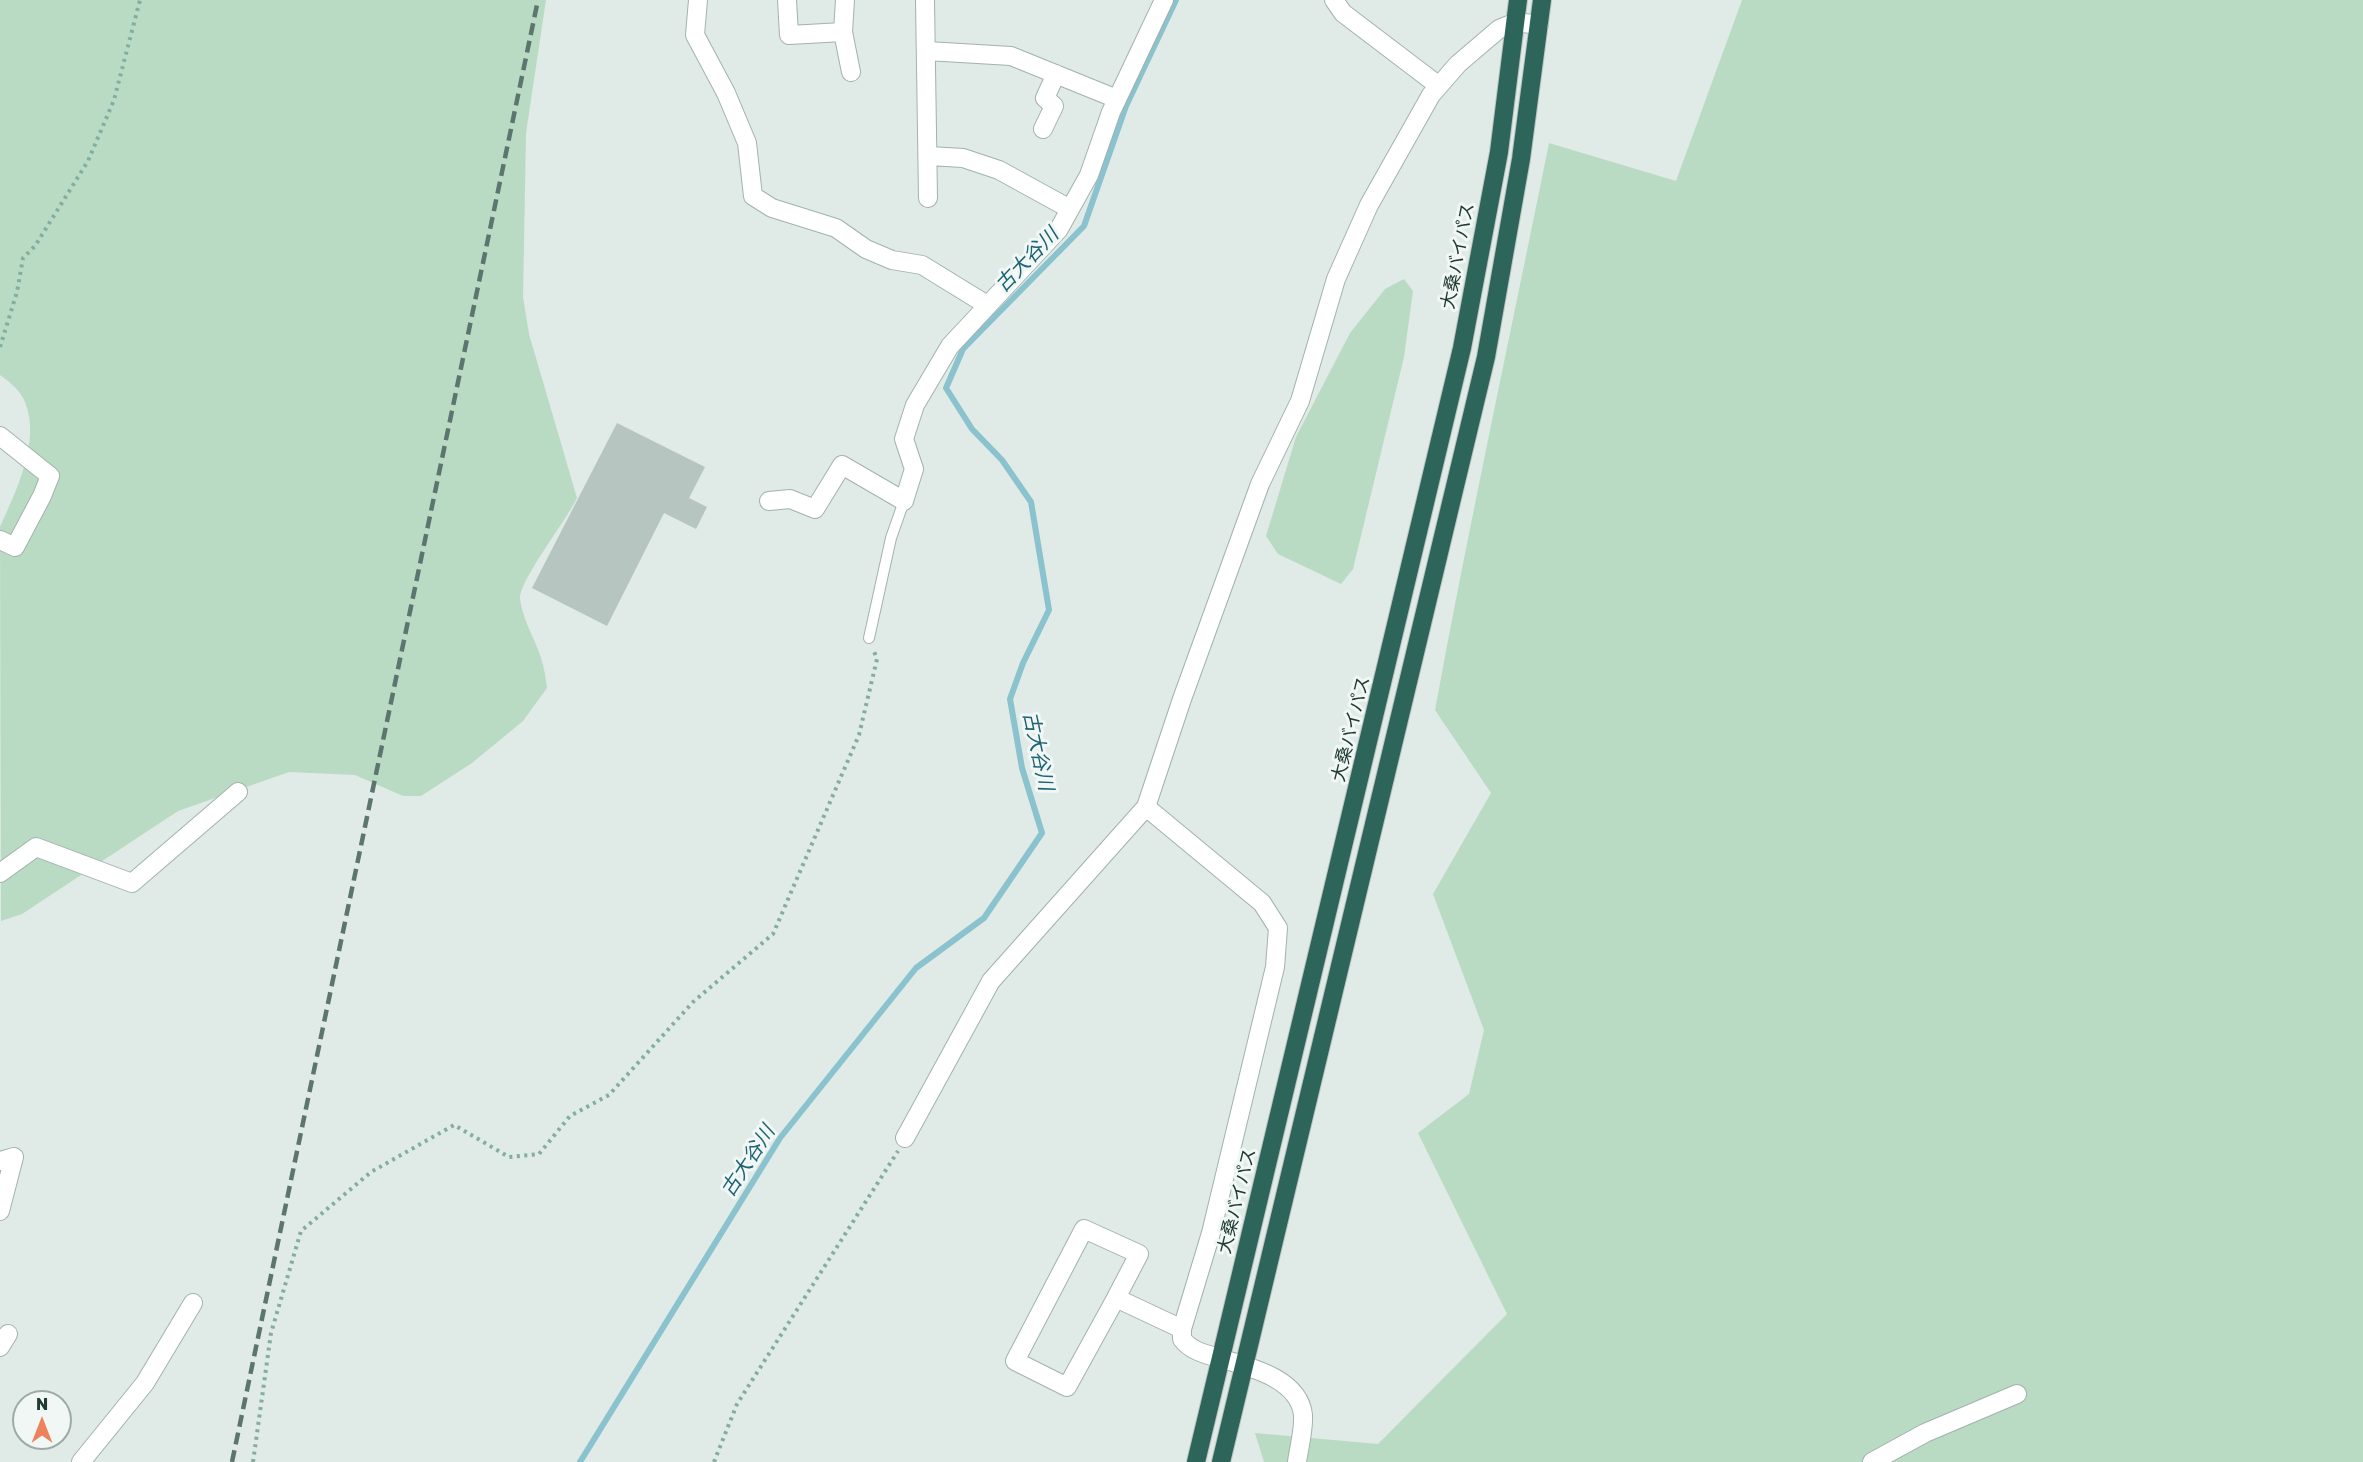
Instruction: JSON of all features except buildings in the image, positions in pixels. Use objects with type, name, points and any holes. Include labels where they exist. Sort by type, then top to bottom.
[{"type":"highway","name":"大桑バイパス","points":[[1196,1462],[1462,348],[1499,152],[1518,0]]},
{"type":"highway","points":[[1221,1462],[1486,357],[1507,247],[1542,0]]},
{"type":"street","points":[[698,0],[695,35],[726,93],[747,143],[753,196],[772,208],[836,228],[866,249],[892,260],[922,265],[987,305]]},
{"type":"street","points":[[787,0],[789,35],[843,32]]},
{"type":"street","points":[[845,0],[843,32],[851,72]]},
{"type":"street","points":[[926,0],[928,198]]},
{"type":"street","points":[[769,501],[790,499],[815,509],[842,465],[904,501],[914,469],[904,439],[915,405],[950,346],[1059,229],[1089,175],[1117,99],[1164,0]]},
{"type":"street","points":[[1334,0],[1343,13],[1439,86]]},
{"type":"street","points":[[905,1138],[991,981],[1146,807],[1182,699],[1260,484],[1300,401],[1336,279],[1369,205],[1431,95],[1458,64],[1499,29],[1516,22],[1539,25]]},
{"type":"street","points":[[927,51],[1011,56],[1117,99]]},
{"type":"street","points":[[1043,129],[1054,106],[1045,98],[1056,74]]},
{"type":"street","points":[[929,156],[963,158],[999,170],[1070,209]]},
{"type":"street","points":[[0,436],[50,476],[15,547],[0,540]]},
{"type":"street","points":[[0,873],[36,847],[132,883],[238,792]]},
{"type":"street","points":[[1146,807],[1262,903],[1278,928],[1275,967],[1211,1233],[1182,1329],[1182,1339],[1187,1344],[1244,1365],[1282,1383],[1296,1395],[1303,1419],[1297,1462]]},
{"type":"street","points":[[0,1161],[14,1157],[0,1212]]},
{"type":"street","points":[[1084,1229],[1139,1254],[1116,1298],[1067,1387],[1015,1361],[1084,1229]]},
{"type":"street","points":[[1116,1298],[1182,1329]]},
{"type":"street","points":[[81,1462],[145,1383],[193,1303]]},
{"type":"street","points":[[1872,1462],[1925,1433],[2017,1394]]},
{"type":"lane","points":[[869,638],[891,538],[904,501]]},
{"type":"path","points":[[0,347],[17,292],[23,258],[35,246],[88,161],[114,100],[140,0]]},
{"type":"path","points":[[253,1462],[271,1333],[301,1231],[371,1172],[454,1125],[509,1157],[538,1154],[570,1116],[609,1095],[693,1002],[773,934],[859,735],[877,658],[869,638]]},
{"type":"path","points":[[714,1462],[737,1404],[905,1138]]},
{"type":"green space","points":[[0,0],[546,0],[526,133],[523,297],[529,334],[577,498],[527,579],[520,599],[524,616],[541,657],[547,688],[523,721],[472,763],[421,796],[403,796],[355,775],[289,772],[178,811],[22,914],[1,921],[0,527],[19,482],[30,433],[29,417],[23,398],[0,375]]},
{"type":"green space","points":[[1742,0],[2363,0],[2363,1462],[1264,1462],[1255,1433],[1378,1444],[1507,1314],[1418,1133],[1469,1094],[1484,1030],[1433,894],[1491,793],[1435,710],[1549,143],[1676,181]]},
{"type":"green space","points":[[1404,279],[1413,291],[1404,357],[1353,569],[1341,584],[1278,554],[1266,536],[1296,437],[1350,333],[1385,289]]},
{"type":"waterway","name":"古大谷川","points":[[580,1462],[780,1138],[916,968],[984,918],[1042,833],[1022,768],[1010,699],[1023,663],[1049,610],[1031,502],[1002,460],[972,429],[946,388],[963,349],[1084,226],[1126,106],[1176,0]]},
{"type":"railway","points":[[232,1462],[538,0]]}]
